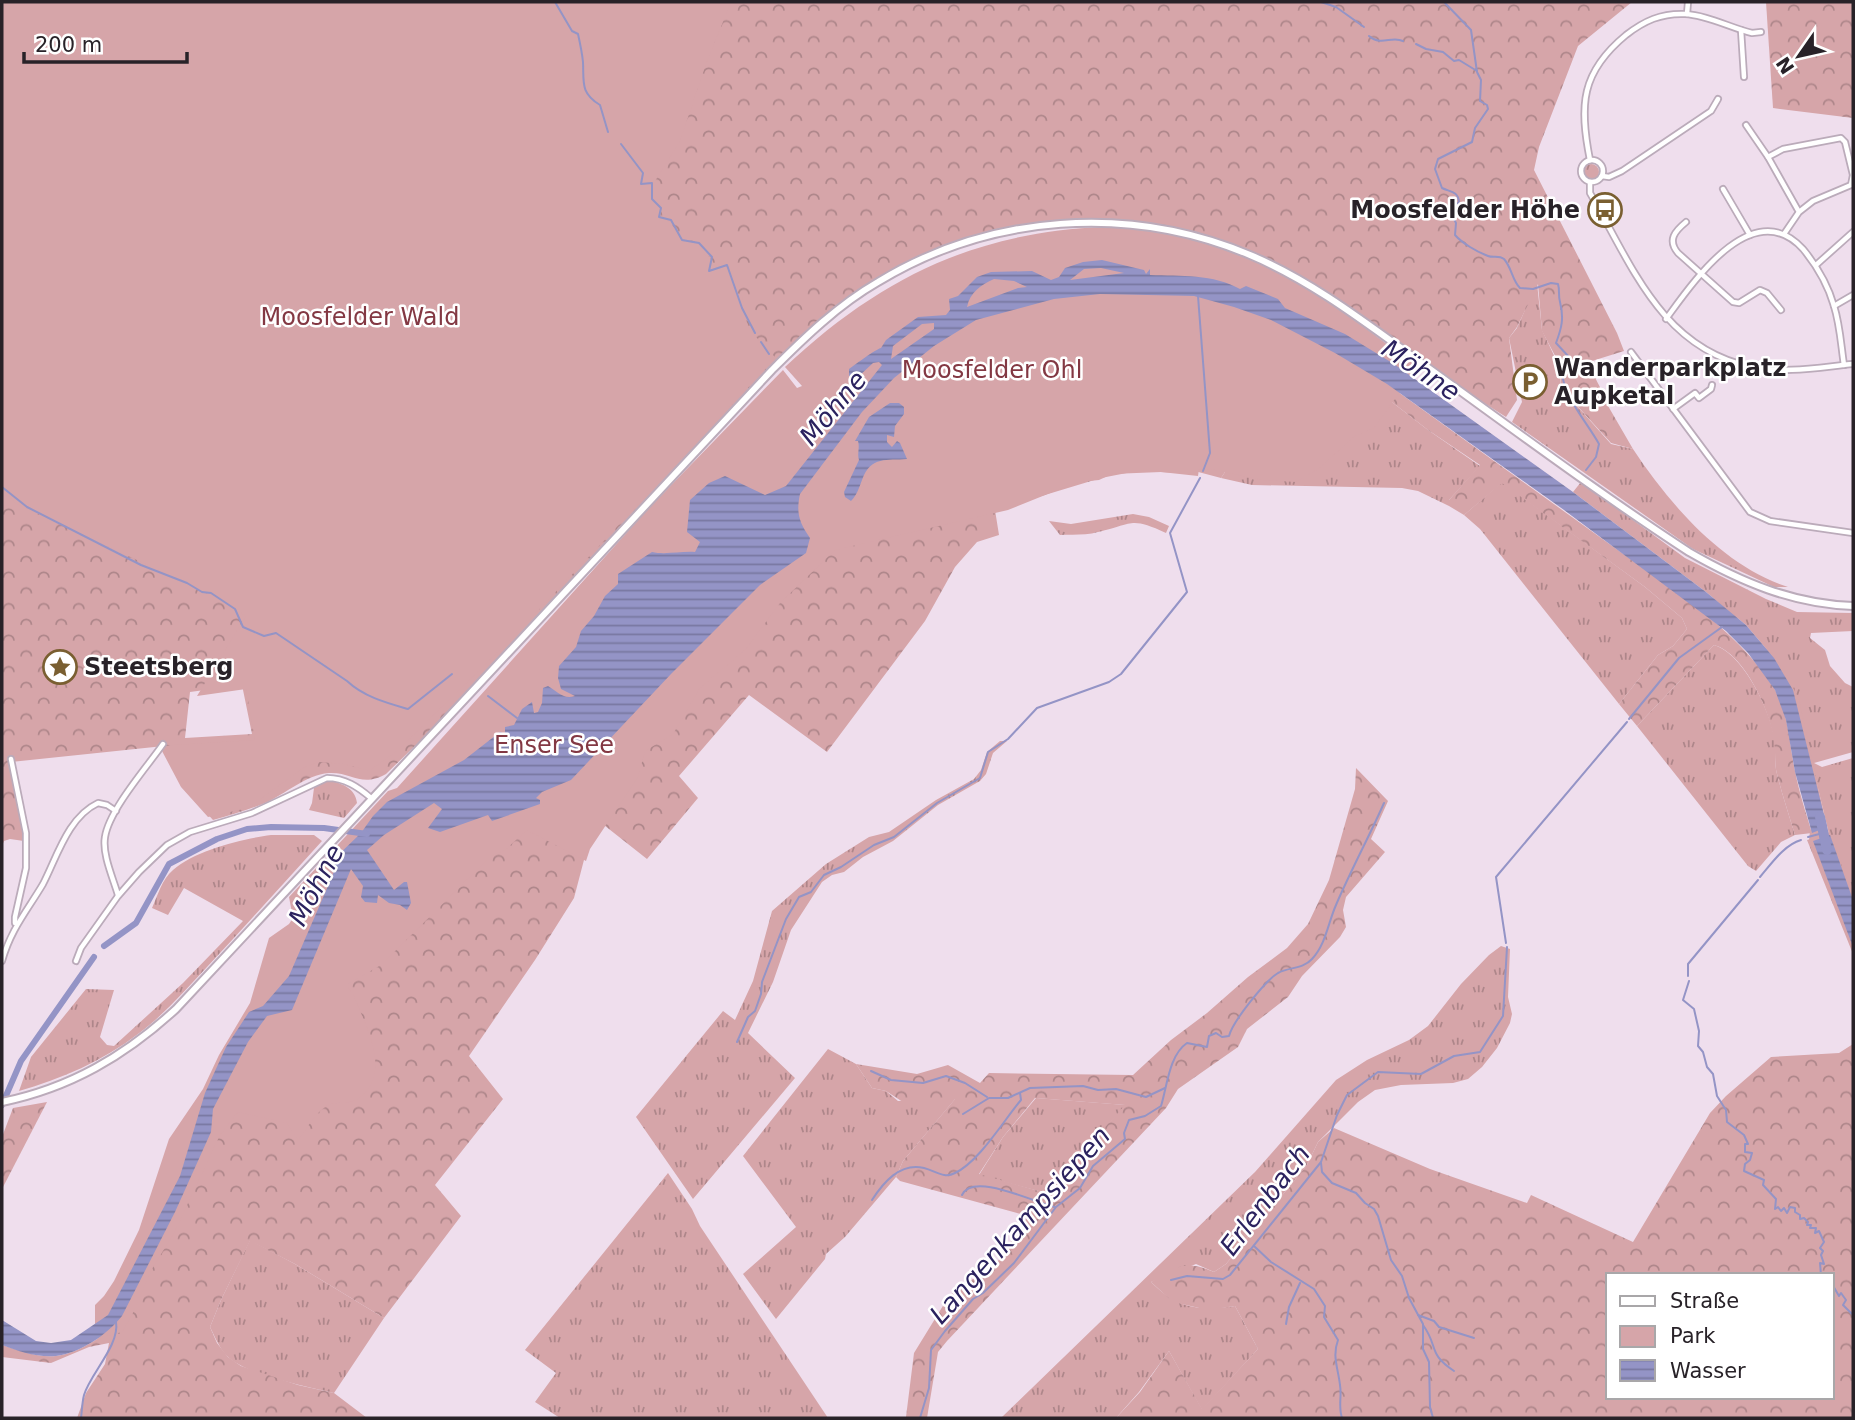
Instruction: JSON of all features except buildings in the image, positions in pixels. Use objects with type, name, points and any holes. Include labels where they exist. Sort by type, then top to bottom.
[{"type":"main road","points":[[2,1102],[52,1088],[88,1073],[124,1052],[156,1027],[194,991],[772,370],[816,328],[856,296],[901,268],[962,243],[1029,227],[1071,223],[1147,226],[1205,239],[1250,255],[1296,278],[1359,318],[1689,552],[1729,575],[1770,591],[1819,603],[1853,606]]},
{"type":"street","points":[[1688,2],[1688,14]]},
{"type":"street","points":[[1590,160],[1585,103],[1589,80],[1598,62],[1618,42],[1650,19],[1664,15],[1688,14],[1752,33],[1761,32]]},
{"type":"street","points":[[1741,30],[1744,77]]},
{"type":"street","points":[[1602,176],[1613,176],[1630,166],[1710,110],[1718,99]]},
{"type":"street","points":[[1746,125],[1768,157],[1799,212]]},
{"type":"street","points":[[1768,157],[1783,149],[1841,138],[1853,175],[1851,185],[1813,201],[1799,212],[1784,233]]},
{"type":"street","points":[[1590,160],[1601,164],[1602,176],[1598,181],[1590,183],[1584,180],[1580,173],[1583,164],[1590,160]]},
{"type":"street","points":[[1590,183],[1590,193],[1650,300],[1667,319],[1702,347],[1744,366],[1780,369],[1853,364]]},
{"type":"street","points":[[1723,189],[1750,235]]},
{"type":"street","points":[[1686,222],[1675,232],[1672,244],[1678,253],[1736,303],[1760,290],[1781,310]]},
{"type":"street","points":[[1667,319],[1701,273],[1732,244],[1761,232],[1784,233],[1800,246],[1816,265],[1834,306],[1844,365]]},
{"type":"street","points":[[1816,265],[1853,232]]},
{"type":"street","points":[[1834,306],[1853,295]]},
{"type":"street","points":[[1631,352],[1750,512],[1770,521],[1853,533]]},
{"type":"street","points":[[1672,408],[1695,393],[1699,398],[1711,389],[1712,385]]},
{"type":"street","points":[[118,896],[104,838],[116,811],[163,744]]},
{"type":"street","points":[[11,759],[26,833],[26,868],[15,917],[16,925]]},
{"type":"street","points":[[76,961],[81,948],[118,896],[139,872],[167,845],[190,832],[252,813],[327,778],[351,783],[371,798]]},
{"type":"street","points":[[2,961],[16,925],[42,885],[76,821],[98,803],[116,811]]},
{"type":"green space","points":[[2,2],[1632,2],[1578,46],[1539,147],[1534,170],[1624,351],[1592,361],[1592,366],[1604,399],[1633,449],[1611,443],[1561,388],[1560,365],[1542,331],[1538,284],[1509,338],[1517,400],[1506,417],[1423,364],[1329,297],[1273,265],[1181,233],[1072,222],[962,243],[877,282],[792,350],[486,677],[386,774],[363,780],[337,773],[320,774],[265,803],[213,820],[182,786],[164,746],[11,762],[24,841],[10,839],[4,841],[2,846]],"holes":[[[242,685],[252,734],[185,738],[190,692]]]},
{"type":"green space","name":"Moosfelder Wald","points":[[2,2],[731,2],[706,64],[680,141],[652,186],[652,198],[661,209],[660,217],[671,222],[683,241],[699,243],[705,255],[711,257],[708,270],[728,264],[736,292],[742,296],[749,327],[776,358],[516,634],[397,751],[369,771],[344,764],[319,762],[303,768],[248,808],[208,817],[181,787],[162,751],[166,746],[173,745],[255,740],[246,689],[197,696],[246,616],[209,593],[204,594],[186,583],[15,503],[2,486]]},
{"type":"green space","points":[[1766,2],[1853,2],[1853,118],[1773,108]]},
{"type":"green space","points":[[1588,164],[1594,164],[1599,172],[1597,178],[1588,180],[1583,175],[1583,169]]},
{"type":"green space","name":"Moosfelder Ohl","points":[[1104,227],[1178,236],[1226,249],[1272,268],[1341,310],[1418,367],[1374,428],[1355,436],[1318,469],[1296,482],[1262,480],[1199,469],[1198,476],[1161,472],[1112,474],[1099,480],[1079,482],[1008,510],[835,550],[780,603],[745,650],[700,688],[673,734],[645,751],[638,777],[590,849],[586,861],[527,830],[505,850],[491,856],[381,965],[346,985],[353,994],[374,1048],[374,1076],[369,1088],[355,1101],[326,1107],[298,1140],[287,1123],[238,1112],[220,1135],[174,1233],[152,1269],[122,1332],[95,1339],[95,1305],[114,1281],[139,1230],[169,1139],[203,1089],[219,1055],[250,1003],[269,938],[293,918],[289,897],[388,791],[397,788],[648,509],[783,370],[797,388],[802,386],[785,367],[820,336],[893,285],[971,250],[1057,231]]},
{"type":"green space","points":[[1537,283],[1542,330],[1559,366],[1561,388],[1611,444],[1633,449],[1681,512],[1720,549],[1764,577],[1788,587],[1774,587],[1693,549],[1512,422],[1522,402],[1509,338],[1517,328]]},
{"type":"green space","name":"Moosfelder Ohl","points":[[1148,293],[1197,297],[1247,311],[1295,332],[1387,384],[1697,607],[1729,635],[1774,688],[1786,718],[1798,787],[1812,833],[1795,835],[1777,774],[1768,715],[1754,685],[1736,659],[1714,645],[1637,726],[1619,704],[1658,655],[1673,646],[1687,629],[1682,618],[1645,587],[1502,483],[1464,515],[1449,506],[1449,500],[1480,465],[1428,430],[1357,375],[1280,335],[1214,463],[1225,472],[1221,478],[1187,469],[1183,473],[1137,471],[1101,478],[995,510],[999,535],[977,542],[955,567],[925,621],[827,752],[749,695],[679,776],[698,798],[647,859],[595,818],[574,898],[469,1056],[503,1099],[435,1185],[461,1216],[384,1318],[295,1264],[250,1241],[210,1327],[217,1343],[228,1357],[241,1366],[298,1385],[334,1393],[367,1418],[77,1418],[86,1393],[105,1364],[109,1343],[89,1347],[51,1363],[2,1357],[2,1345],[42,1356],[56,1356],[74,1351],[101,1336],[122,1316],[175,1212],[211,1132],[213,1109],[248,1042],[267,1015],[292,1009],[351,869],[363,886],[362,897],[365,902],[376,903],[377,895],[407,910],[411,903],[407,882],[395,890],[367,850],[384,835],[434,802],[442,808],[428,828],[440,832],[488,815],[492,821],[539,804],[540,800],[536,798],[542,792],[571,780],[760,585],[806,553],[810,538],[799,517],[799,494],[866,410],[903,372],[975,321],[1023,306],[1100,294]],"holes":[[[890,403],[899,403],[904,407],[904,414],[895,426],[894,436],[886,434],[887,442],[892,447],[897,442],[900,443],[907,460],[882,460],[870,464],[854,499],[848,499],[844,492],[859,460],[857,454],[860,446],[856,440],[869,417]]]},
{"type":"green space","points":[[1357,375],[1480,466],[1449,500],[1449,506],[1418,491],[1402,488],[1252,485],[1221,478],[1225,472]]},
{"type":"green space","points":[[1502,482],[1645,587],[1682,618],[1687,629],[1673,646],[1658,655],[1619,704],[1480,529],[1464,515]]},
{"type":"green space","points":[[1581,482],[1685,558],[1766,599],[1797,612],[1853,613],[1853,631],[1811,633],[1810,638],[1825,650],[1830,666],[1845,683],[1853,687],[1853,752],[1814,763],[1822,767],[1853,758],[1853,954],[1807,840],[1829,834],[1812,763],[1774,658],[1746,625],[1573,492]]},
{"type":"green space","points":[[1133,514],[1149,517],[1169,526],[1166,533],[1132,523],[1093,533],[1060,535],[1049,521],[1071,524]]},
{"type":"green space","points":[[1713,597],[1731,611],[1774,657],[1799,700],[1827,828],[1853,896],[1853,952],[1809,840],[1810,831],[1819,823],[1796,718],[1745,631]]},
{"type":"green space","points":[[1714,645],[1736,660],[1762,700],[1775,741],[1776,770],[1795,835],[1781,842],[1756,871],[1748,866],[1637,726]]},
{"type":"green space","points":[[1000,741],[1007,741],[993,753],[986,774],[980,781],[938,805],[893,841],[863,857],[844,872],[832,875],[822,882],[791,930],[773,982],[748,1033],[795,1078],[693,1199],[636,1117],[723,1011],[735,1020],[753,981],[772,911],[826,864],[869,837],[889,832],[936,800],[974,779],[981,770],[987,752]]},
{"type":"green space","points":[[1356,768],[1388,801],[1371,839],[1385,852],[1346,897],[1343,910],[1346,927],[1340,937],[1302,976],[1288,997],[1247,1029],[1238,1047],[1178,1089],[1166,1108],[947,1341],[938,1352],[927,1418],[906,1417],[914,1353],[949,1296],[998,1261],[1028,1216],[900,1181],[896,1177],[903,1161],[955,1099],[909,1106],[886,1091],[872,1088],[856,1064],[917,1074],[948,1065],[980,1083],[989,1073],[1133,1075],[1171,1040],[1287,948],[1308,924],[1329,880],[1355,789]],"holes":[[[1035,1098],[1125,1105],[1046,1193],[979,1174],[1003,1137]]]},
{"type":"green space","points":[[332,781],[349,788],[356,798],[357,803],[344,818],[309,810],[314,788]]},
{"type":"green space","points":[[271,835],[314,835],[322,841],[148,1027],[96,1061],[66,1075],[19,1091],[31,1057],[86,989],[114,990],[100,1037],[107,1045],[114,1046],[183,983],[243,921],[184,888],[168,915],[152,908],[169,874],[206,851]]},
{"type":"green space","points":[[1501,946],[1510,949],[1508,997],[1512,1014],[1497,1048],[1482,1067],[1468,1079],[1453,1083],[1401,1085],[1375,1090],[1358,1102],[1318,1142],[1307,1165],[1226,1264],[1214,1272],[1196,1264],[1151,1282],[1170,1298],[1189,1306],[1235,1306],[1258,1349],[1202,1410],[1169,1351],[1116,1418],[1001,1418],[1255,1172],[1336,1080],[1367,1060],[1409,1040],[1428,1026],[1461,984]]},
{"type":"green space","points":[[1853,1044],[1853,1418],[1116,1418],[1140,1392],[1169,1351],[1202,1409],[1258,1349],[1235,1306],[1208,1310],[1173,1302],[1151,1282],[1181,1266],[1195,1266],[1214,1272],[1226,1264],[1307,1165],[1318,1142],[1334,1128],[1430,1169],[1527,1203],[1531,1195],[1633,1242],[1710,1113],[1771,1057],[1839,1053]]},
{"type":"green space","points":[[828,1049],[856,1064],[872,1088],[886,1091],[898,1101],[956,1098],[903,1161],[896,1177],[845,1237],[826,1254],[825,1259],[776,1319],[743,1274],[796,1227],[743,1156]]},
{"type":"green space","points":[[1036,1098],[1126,1105],[1046,1193],[979,1175],[1003,1137]]},
{"type":"green space","points":[[47,1102],[2,1189],[2,1137],[13,1108]]},
{"type":"green space","points":[[668,1173],[700,1226],[828,1418],[560,1418],[535,1402],[556,1373],[525,1350]]},
{"type":"green space","points":[[250,1240],[384,1318],[334,1393],[277,1379],[246,1368],[226,1355],[217,1342],[210,1327]]},
{"type":"water","name":"Enser See","points":[[1102,260],[1144,270],[1146,274],[1150,269],[1150,275],[1208,278],[1240,289],[1246,286],[1278,299],[1285,308],[1345,334],[1394,364],[1573,492],[1706,592],[1746,625],[1774,658],[1793,690],[1827,827],[1812,833],[1795,772],[1786,720],[1775,690],[1748,653],[1726,631],[1564,510],[1387,384],[1335,353],[1271,320],[1194,296],[1100,294],[1054,299],[976,320],[934,346],[894,378],[862,412],[800,494],[799,517],[810,538],[806,553],[760,585],[571,780],[542,792],[536,798],[540,800],[540,804],[492,821],[488,815],[440,832],[428,828],[442,809],[434,803],[384,835],[367,850],[394,890],[407,882],[411,903],[407,910],[378,895],[377,903],[365,902],[361,897],[363,886],[351,869],[292,1010],[267,1016],[248,1042],[213,1109],[211,1132],[175,1212],[122,1316],[92,1342],[65,1354],[35,1355],[2,1345],[2,1320],[36,1341],[51,1343],[71,1340],[108,1315],[180,1176],[205,1093],[226,1047],[249,1012],[263,1006],[289,976],[328,886],[319,882],[321,879],[331,880],[334,871],[332,861],[361,833],[373,816],[387,802],[464,760],[500,732],[505,734],[505,727],[514,725],[522,709],[532,702],[534,713],[538,712],[543,688],[548,686],[564,696],[575,696],[561,689],[559,666],[576,647],[581,631],[594,616],[605,596],[618,584],[618,574],[652,552],[695,552],[700,542],[687,532],[690,500],[709,483],[725,476],[765,495],[786,486],[882,365],[879,362],[873,363],[858,377],[849,376],[849,369],[881,348],[886,340],[918,317],[946,315],[950,310],[949,299],[958,296],[977,277],[991,272],[1032,271],[1051,280],[1059,277],[1065,268]],"holes":[[[1101,268],[1124,273],[1070,280],[1084,269]],[[994,279],[1014,281],[1027,287],[967,307],[973,293]],[[934,323],[934,329],[891,359],[893,346],[922,324]]]},
{"type":"water","points":[[890,403],[899,403],[904,407],[904,414],[895,426],[894,437],[887,435],[887,442],[892,447],[897,441],[900,443],[907,459],[880,461],[870,466],[851,501],[845,497],[844,492],[859,460],[859,444],[855,441],[869,417]]},
{"type":"water","points":[[1830,835],[1853,900],[1853,947],[1813,841]]},
{"type":"waterway","points":[[555,2],[572,31],[578,34],[583,58],[584,86],[589,96],[600,105],[608,132]]},
{"type":"waterway","points":[[1321,2],[1336,7],[1364,27]]},
{"type":"waterway","points":[[1444,2],[1471,30],[1477,72],[1481,80],[1480,101],[1487,105],[1488,109],[1475,128],[1472,142],[1438,159],[1435,169],[1442,188],[1453,192],[1458,198],[1459,202],[1450,211],[1456,223],[1455,235],[1479,252],[1504,259],[1520,288],[1533,289],[1551,283],[1558,284],[1562,318],[1556,343],[1569,357],[1562,367],[1565,387],[1599,444],[1596,457],[1586,470]]},
{"type":"waterway","points":[[1369,36],[1378,41],[1403,41]]},
{"type":"waterway","points":[[1416,44],[1443,52],[1454,61],[1459,60],[1477,71]]},
{"type":"waterway","points":[[621,144],[643,173],[641,184],[652,183],[652,199],[661,208],[659,217],[671,220],[682,240],[699,243],[712,257],[709,271],[727,265],[742,308],[755,333]]},
{"type":"waterway","points":[[1198,296],[1210,453],[1203,471]]},
{"type":"waterway","points":[[761,342],[769,354]]},
{"type":"waterway","points":[[737,1042],[748,1017],[755,1011],[762,982],[786,919],[799,897],[811,892],[824,875],[874,845],[894,837],[937,803],[980,778],[988,752],[1008,739],[1037,708],[1109,682],[1121,674],[1187,592],[1170,533],[1200,478]]},
{"type":"waterway","points":[[2,487],[27,507],[141,565],[187,583],[202,592],[211,593],[235,609],[243,627],[264,636],[276,633],[376,699],[408,709],[452,674]]},
{"type":"waterway","name":"Erlenbach","points":[[1629,719],[1679,658],[1722,627]]},
{"type":"waterway","points":[[488,696],[517,718]]},
{"type":"waterway","name":"Erlenbach","points":[[1506,943],[1496,877],[1627,722]]},
{"type":"waterway","name":"Langenkampsiepen","points":[[920,1418],[929,1388],[931,1350],[973,1299],[1014,1263],[1056,1207],[1080,1188],[1093,1166],[1125,1139],[1124,1133],[1129,1120],[1145,1116],[1161,1106],[1172,1063],[1181,1048],[1187,1043],[1207,1047],[1209,1036],[1216,1033],[1222,1037],[1229,1036],[1243,1012],[1272,977],[1282,971],[1304,965],[1317,953],[1333,912],[1384,803]]},
{"type":"waterway","name":"Möhne","points":[[1820,817],[1827,850]]},
{"type":"waterway","points":[[104,946],[136,923],[169,864],[217,839],[247,829],[271,827],[324,828],[367,834]]},
{"type":"waterway","points":[[1808,837],[1823,833]]},
{"type":"waterway","points":[[1760,877],[1784,850],[1801,840]]},
{"type":"waterway","points":[[1688,976],[1688,964],[1758,880]]},
{"type":"waterway","name":"Erlenbach","points":[[1171,1280],[1187,1276],[1223,1279],[1230,1275],[1321,1162],[1347,1095],[1378,1072],[1421,1074],[1454,1056],[1480,1052],[1503,1016],[1507,947]]},
{"type":"waterway","points":[[2,1105],[21,1061],[94,957]]},
{"type":"waterway","points":[[1689,981],[1683,1000],[1694,1009],[1699,1031],[1698,1046],[1713,1074],[1717,1096],[1726,1110],[1727,1122],[1744,1135],[1748,1144],[1745,1144],[1745,1152],[1752,1153],[1744,1171],[1764,1180],[1763,1185],[1776,1199],[1775,1209],[1778,1207],[1781,1211],[1784,1208],[1787,1213],[1790,1207],[1795,1208],[1800,1219],[1804,1218],[1808,1222],[1807,1225],[1811,1225],[1810,1228],[1816,1228],[1815,1233],[1819,1231],[1824,1242],[1820,1248],[1823,1251],[1821,1255],[1824,1264],[1820,1263],[1821,1273]]},
{"type":"waterway","points":[[871,1071],[891,1080],[923,1083],[946,1076],[965,1083],[987,1097]]},
{"type":"waterway","points":[[963,1114],[989,1098],[1008,1098],[1030,1088],[1083,1086],[1098,1090],[1116,1089],[1146,1097],[1165,1088]]},
{"type":"waterway","points":[[872,1200],[893,1175],[907,1168],[924,1168],[947,1175],[964,1168],[982,1150],[1021,1100],[1020,1093]]},
{"type":"waterway","points":[[1321,1163],[1322,1172],[1332,1183],[1356,1193],[1378,1216],[1391,1260],[1402,1276],[1409,1298],[1423,1324],[1423,1349],[1429,1362],[1430,1407],[1433,1418]]},
{"type":"waterway","points":[[962,1195],[968,1188],[991,1187],[1055,1207]]},
{"type":"waterway","points":[[1254,1246],[1271,1262],[1314,1289],[1325,1306],[1324,1317],[1338,1340],[1335,1357],[1342,1418]]},
{"type":"waterway","points":[[1286,1324],[1289,1307],[1300,1283]]},
{"type":"waterway","points":[[1834,1287],[1839,1296],[1841,1293],[1846,1300],[1843,1305],[1853,1315]]},
{"type":"waterway","points":[[1418,1315],[1434,1321],[1439,1327],[1474,1338]]},
{"type":"waterway","points":[[81,1418],[84,1395],[114,1340],[116,1322]]},
{"type":"waterway","points":[[1423,1325],[1440,1359],[1454,1371]]},
{"type":"place","name":"Moosfelder Höhe","points":[[1605,210]]},
{"type":"place","name":"Wanderparkplatz Aupketal","points":[[1530,382]]},
{"type":"place","name":"Steetsberg","points":[[60,667]]}]
